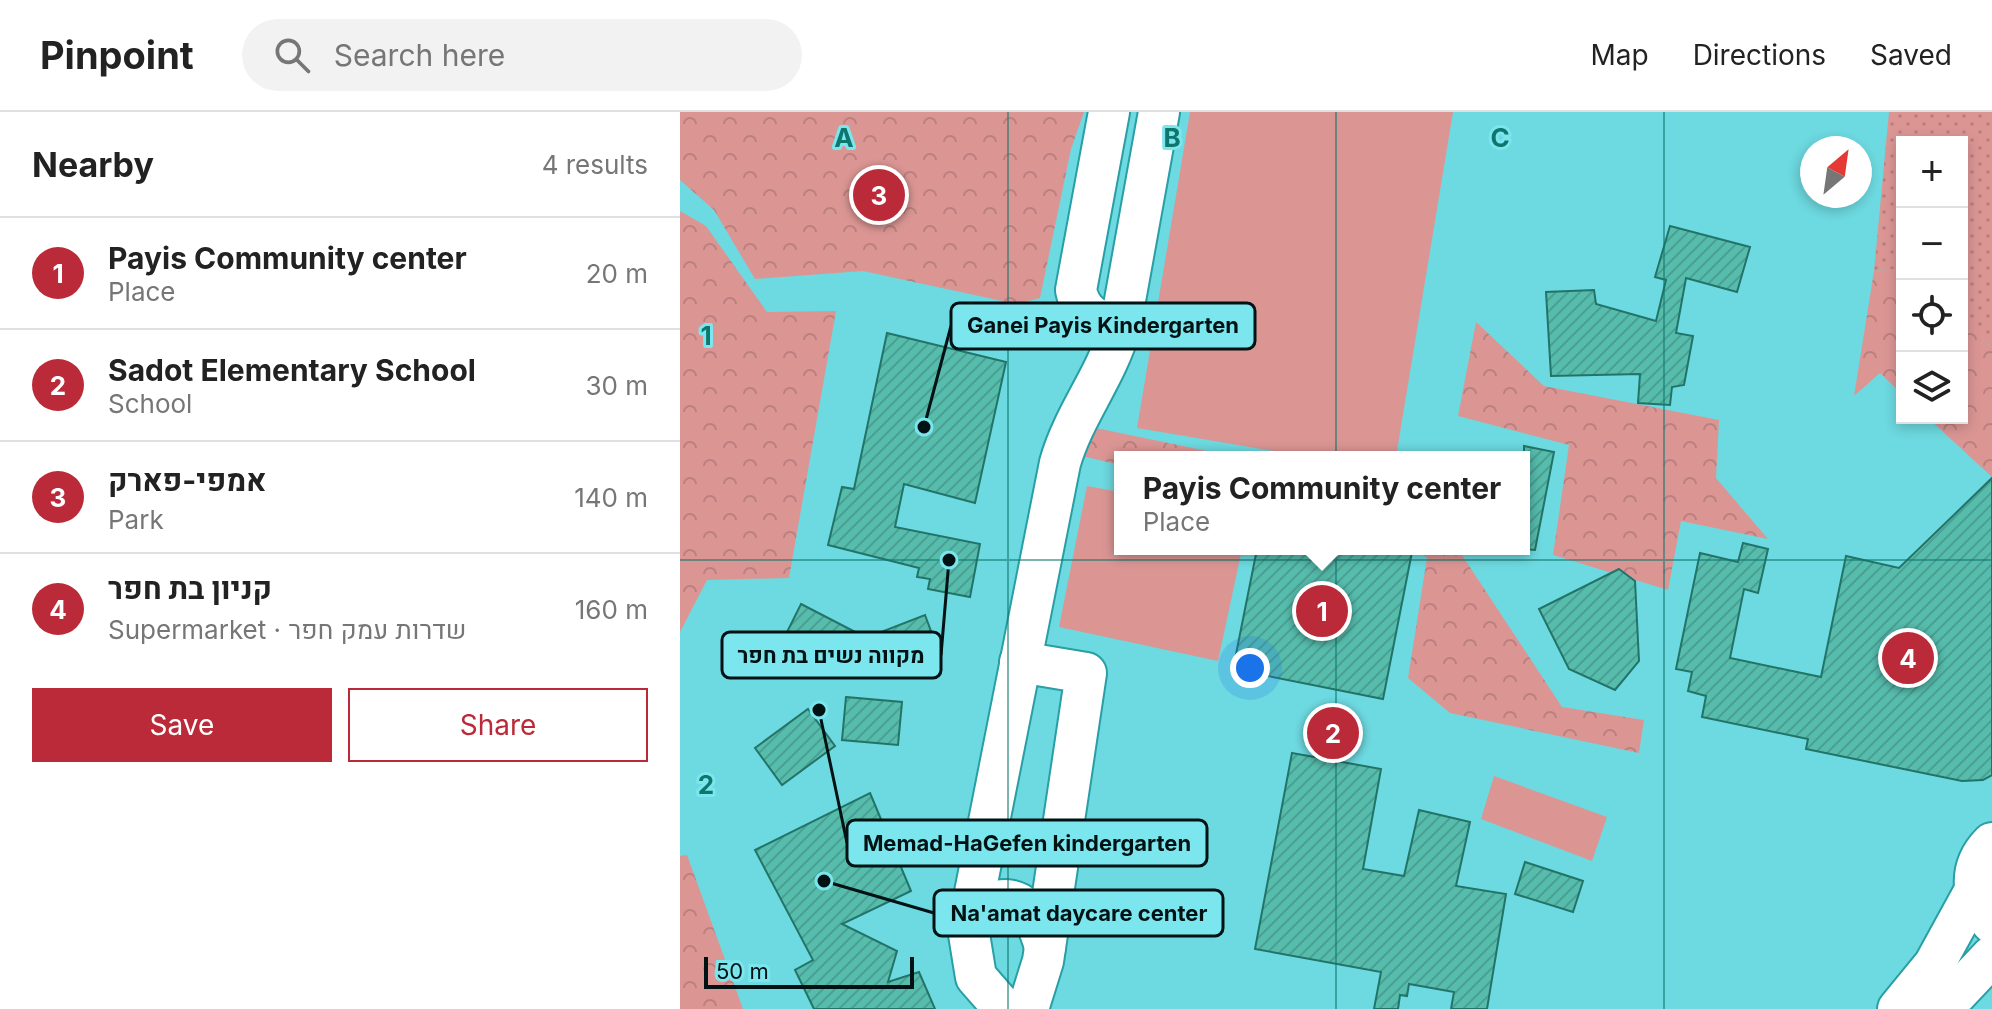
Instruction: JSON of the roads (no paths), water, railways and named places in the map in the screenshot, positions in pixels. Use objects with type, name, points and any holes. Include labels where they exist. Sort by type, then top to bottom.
[{"type":"street","points":[[1109,112],[1076,290],[1079,305],[1088,316],[1120,328]]},
{"type":"street","points":[[1004,1009],[976,977],[969,953],[971,914],[1065,443],[1083,405],[1100,381],[1120,328],[1159,112]]},
{"type":"street","points":[[976,977],[999,991],[1015,994],[1036,980],[1086,673],[1020,662]]},
{"type":"street","points":[[1898,1009],[1934,965],[1956,931],[1983,907],[1980,857],[1992,843]]},
{"type":"street","points":[[971,914],[997,900],[1010,899],[1031,914],[1036,980]]},
{"type":"street","points":[[1942,1009],[1992,956]]},
{"type":"place","name":"אמפי-פארק","points":[[879,195]]},
{"type":"place","name":"Ganei Payis Kindergarten","points":[[924,427]]},
{"type":"place","name":"מקווה נשים בת חפר","points":[[949,560]]},
{"type":"place","name":"Payis Community center","points":[[1322,611]]},
{"type":"place","name":"קניון בת חפר","points":[[1908,658]]},
{"type":"place","name":"Memad-HaGefen kindergarten","points":[[819,710]]},
{"type":"place","name":"Sadot Elementary School","points":[[1333,733]]},
{"type":"place","name":"Na'amat daycare center","points":[[824,881]]}]
